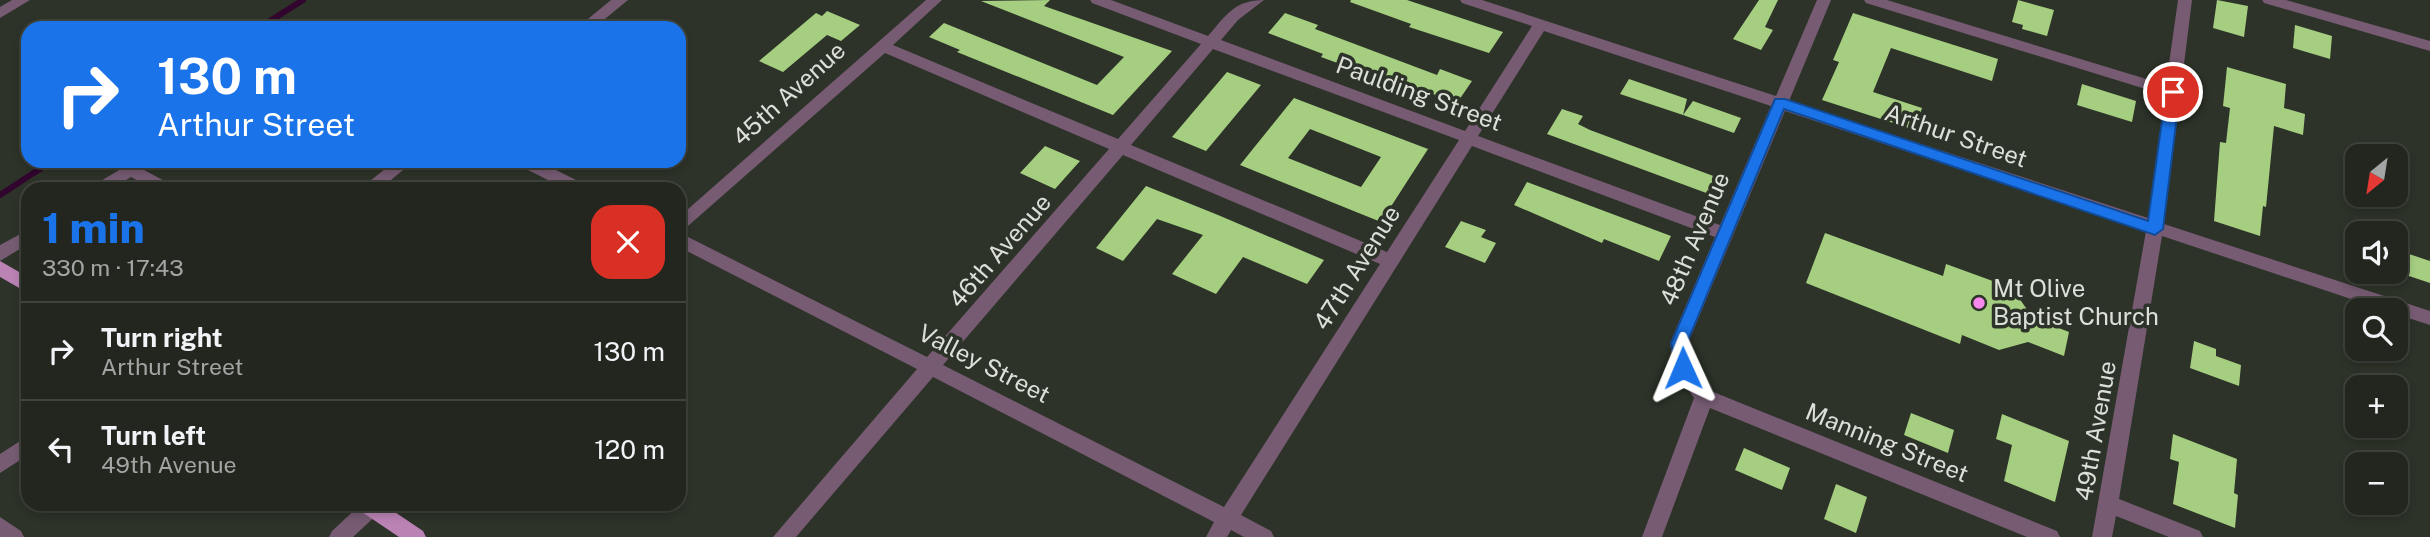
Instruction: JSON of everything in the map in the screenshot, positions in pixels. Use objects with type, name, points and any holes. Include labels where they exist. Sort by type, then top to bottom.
[{"type":"main road","points":[[0,268],[21,282]]},
{"type":"main road","points":[[379,511],[416,537]]},
{"type":"street","points":[[0,13],[23,0]]},
{"type":"street","points":[[593,21],[621,0]]},
{"type":"street","name":"45th Avenue","points":[[686,221],[935,0]]},
{"type":"street","name":"Paulding Street","points":[[1097,0],[1724,233]]},
{"type":"street","name":"46th Avenue","points":[[783,537],[1211,42],[1233,18],[1257,0]]},
{"type":"street","name":"Arthur Street","points":[[1467,0],[2430,318]]},
{"type":"street","name":"48th Avenue","points":[[1704,397],[1683,368],[1679,343],[1824,0]]},
{"type":"street","points":[[1871,0],[2173,92]]},
{"type":"street","name":"49th Avenue","points":[[2102,537],[2155,229],[2185,0]]},
{"type":"street","points":[[2269,0],[2296,4],[2430,46]]},
{"type":"street","name":"47th Avenue","points":[[1216,537],[1540,24]]},
{"type":"street","points":[[882,46],[1390,261]]},
{"type":"street","points":[[111,182],[132,168]]},
{"type":"street","points":[[141,168],[158,182]]},
{"type":"street","points":[[378,182],[396,168]]},
{"type":"street","points":[[538,168],[566,182]]},
{"type":"street","points":[[0,254],[21,240]]},
{"type":"street","name":"Valley Street","points":[[686,243],[1264,537]]},
{"type":"street","points":[[1652,537],[1704,397]]},
{"type":"street","name":"Manning Street","points":[[1704,397],[2050,537]]},
{"type":"street","points":[[0,465],[21,449]]},
{"type":"street","points":[[2108,504],[2193,537]]},
{"type":"street","points":[[339,537],[365,511]]},
{"type":"street","points":[[0,526],[14,537]]},
{"type":"building","points":[[1050,0],[1044,6],[1172,51],[1113,115],[957,52],[960,50],[929,37],[944,23],[1097,85],[1124,57],[981,1]]},
{"type":"building","points":[[1407,0],[1503,32],[1489,53],[1409,27],[1411,24],[1350,2]]},
{"type":"building","points":[[1759,0],[1778,0],[1765,27],[1773,30],[1761,50],[1733,39]]},
{"type":"building","points":[[2018,0],[2054,10],[2047,36],[2022,29],[2023,25],[2012,22]]},
{"type":"building","points":[[2217,0],[2248,6],[2244,37],[2213,28]]},
{"type":"building","points":[[827,11],[860,25],[841,41],[827,35],[783,72],[759,61],[816,13],[822,16]]},
{"type":"building","points":[[1285,13],[1318,25],[1315,29],[1437,75],[1440,69],[1472,81],[1457,103],[1351,68],[1268,33]]},
{"type":"building","points":[[1853,13],[1998,59],[1992,81],[1891,48],[1873,92],[1922,108],[1915,130],[1822,100],[1839,62],[1833,60]]},
{"type":"building","points":[[2295,25],[2332,36],[2330,59],[2293,48]]},
{"type":"building","points":[[2227,67],[2286,84],[2284,108],[2305,114],[2303,135],[2274,126],[2266,207],[2263,206],[2260,236],[2214,221],[2220,142],[2226,143],[2230,108],[2223,106]]},
{"type":"building","points":[[1227,72],[1261,85],[1206,151],[1172,137]]},
{"type":"building","points":[[1629,79],[1687,99],[1683,115],[1620,94]]},
{"type":"building","points":[[2082,84],[2136,101],[2132,122],[2077,105]]},
{"type":"building","points":[[1294,98],[1428,149],[1381,222],[1240,165]],"holes":[[[1310,129],[1381,157],[1361,187],[1288,158]]]},
{"type":"building","points":[[1693,101],[1741,118],[1734,133],[1683,115]]},
{"type":"building","points":[[1562,109],[1583,116],[1578,124],[1590,130],[1716,177],[1709,194],[1547,134]]},
{"type":"building","points":[[1045,146],[1080,161],[1055,189],[1020,173]]},
{"type":"building","points":[[1527,182],[1671,236],[1659,261],[1604,239],[1602,243],[1514,205]]},
{"type":"building","points":[[1146,186],[1324,260],[1307,284],[1243,257],[1216,294],[1172,274],[1203,235],[1157,219],[1123,261],[1096,248]]},
{"type":"building","points":[[1461,221],[1486,230],[1481,237],[1496,243],[1485,263],[1445,247]]},
{"type":"building","points":[[1825,233],[1943,276],[1946,264],[2012,288],[2033,318],[2069,332],[2064,356],[2028,342],[1999,350],[1962,335],[1960,344],[1806,283]]},
{"type":"building","points":[[2408,254],[2430,261],[2430,283],[2408,276]]},
{"type":"building","points":[[2194,341],[2216,349],[2216,356],[2241,365],[2239,386],[2190,368]]},
{"type":"building","points":[[1911,413],[1954,430],[1948,453],[1904,435]]},
{"type":"building","points":[[2002,414],[2069,441],[2055,502],[2004,481],[2012,445],[1996,439]]},
{"type":"building","points":[[2173,434],[2237,459],[2235,528],[2173,504],[2179,462],[2170,459]]},
{"type":"building","points":[[1744,448],[1790,468],[1782,490],[1735,470]]},
{"type":"building","points":[[1836,484],[1867,497],[1856,533],[1824,519]]},
{"type":"waterway","points":[[270,21],[303,0]]},
{"type":"waterway","points":[[0,195],[41,168]]},
{"type":"place","name":"Mt Olive Baptist Church","points":[[1979,303]]},
{"type":"route","points":[[1683,368],[1679,343],[1780,103],[2155,229],[2173,92]]}]
